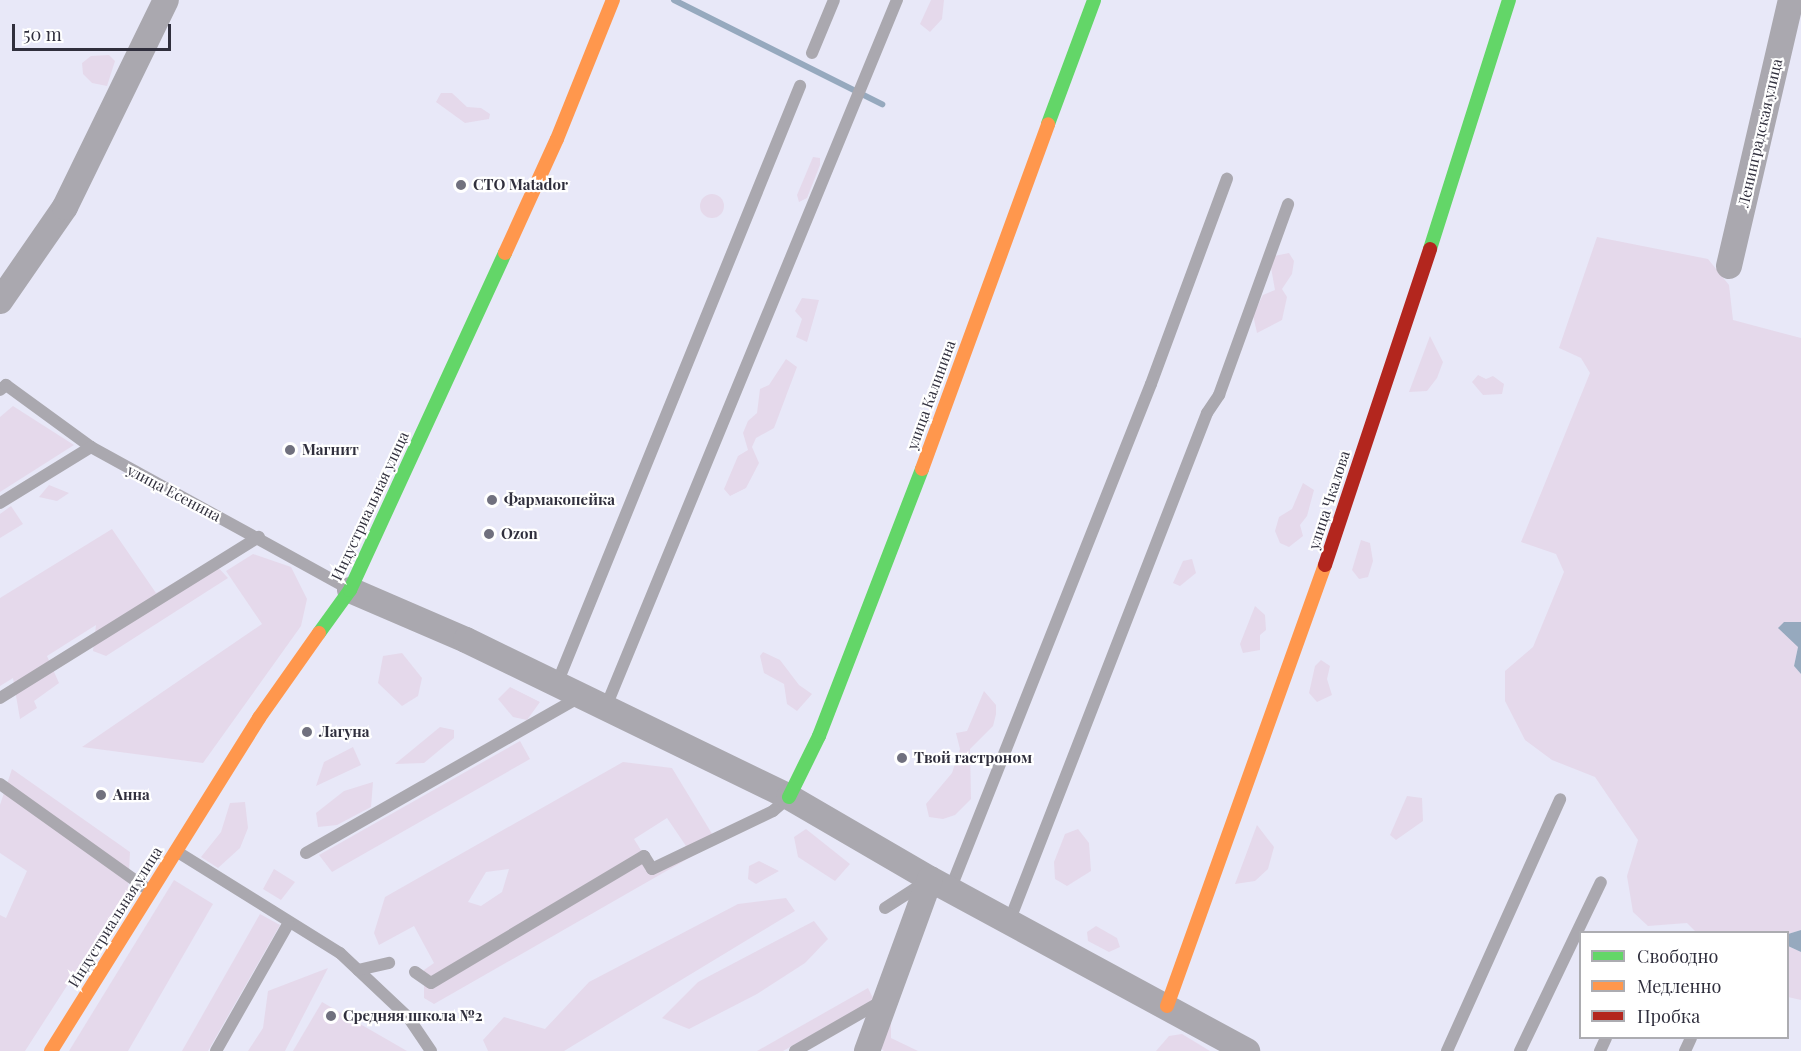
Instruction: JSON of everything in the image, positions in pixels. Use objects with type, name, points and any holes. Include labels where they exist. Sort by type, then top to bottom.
[{"type":"street","points":[[0,301],[65,207],[166,0]]},
{"type":"street","name":"Индустриальная улица","points":[[51,1051],[245,741],[350,590],[557,139],[613,0]]},
{"type":"street","name":"улица Калинина","points":[[789,797],[819,736],[1094,0]]},
{"type":"street","name":"улица Чкалова","points":[[1167,1006],[1313,599],[1485,85],[1509,0]]},
{"type":"street","name":"Ленинградская улица","points":[[1729,266],[1791,0]]},
{"type":"street","points":[[350,590],[466,640],[604,710],[789,797],[940,885],[1247,1051]]},
{"type":"street","points":[[870,1050],[886,999],[940,885]]},
{"type":"lane","points":[[812,53],[834,0]]},
{"type":"lane","points":[[604,710],[860,82],[897,0]]},
{"type":"lane","points":[[556,686],[801,86]]},
{"type":"lane","points":[[885,908],[940,885],[1151,384],[1227,179]]},
{"type":"lane","points":[[1009,922],[1207,413],[1219,395],[1288,204]]},
{"type":"lane","name":"улица Есенина","points":[[3,388],[173,500],[259,537],[350,590]]},
{"type":"lane","points":[[0,503],[91,447]]},
{"type":"lane","points":[[0,698],[259,537]]},
{"type":"lane","points":[[306,853],[580,697]]},
{"type":"lane","points":[[819,736],[835,744]]},
{"type":"lane","points":[[245,741],[257,748]]},
{"type":"lane","points":[[0,784],[150,891]]},
{"type":"lane","points":[[415,972],[431,983],[644,856],[652,869],[773,811],[789,797]]},
{"type":"lane","points":[[1447,1051],[1560,799]]},
{"type":"lane","points":[[175,851],[288,924],[340,953],[408,1017],[431,1051]]},
{"type":"lane","points":[[1520,1051],[1602,882]]},
{"type":"lane","points":[[216,1051],[288,924]]},
{"type":"lane","points":[[358,970],[389,963]]},
{"type":"lane","points":[[795,1051],[886,999]]},
{"type":"shaded area","points":[[931,0],[944,0],[942,19],[930,32],[920,24]]},
{"type":"shaded area","points":[[109,55],[115,61],[107,86],[92,83],[83,74],[82,63],[91,56]]},
{"type":"shaded area","points":[[441,93],[452,93],[467,107],[481,108],[490,114],[489,119],[465,123],[436,102]]},
{"type":"shaded area","points":[[813,157],[820,158],[820,165],[807,198],[799,202],[797,195]]},
{"type":"shaded area","points":[[712,194],[721,197],[724,206],[721,215],[712,218],[703,215],[700,206],[703,197]]},
{"type":"shaded area","points":[[1597,237],[1708,259],[1729,285],[1733,320],[1801,338],[1801,622],[1784,622],[1798,647],[1794,666],[1801,674],[1801,930],[1789,934],[1789,931],[1695,931],[1687,923],[1648,926],[1633,912],[1627,876],[1638,840],[1595,777],[1552,760],[1525,740],[1505,701],[1505,671],[1533,647],[1564,572],[1556,554],[1521,542],[1590,373],[1581,358],[1559,348]]},
{"type":"shaded area","points":[[1289,253],[1294,261],[1292,274],[1282,289],[1287,297],[1282,320],[1257,333],[1253,315],[1263,295],[1275,290],[1270,262],[1274,256]]},
{"type":"shaded area","points":[[802,298],[819,300],[807,342],[796,337],[802,319],[795,311]]},
{"type":"shaded area","points":[[1430,336],[1443,362],[1437,378],[1427,391],[1409,392]]},
{"type":"shaded area","points":[[786,359],[797,367],[774,428],[756,438],[752,447],[759,463],[746,488],[730,496],[724,489],[738,456],[748,450],[743,433],[748,421],[757,413],[760,389],[769,385]]},
{"type":"shaded area","points":[[1478,375],[1486,379],[1493,376],[1504,384],[1502,394],[1483,395],[1472,382]]},
{"type":"shaded area","points":[[13,406],[74,445],[0,492],[0,417]]},
{"type":"shaded area","points":[[1303,483],[1314,490],[1307,516],[1300,525],[1303,536],[1289,547],[1280,543],[1275,531],[1279,517],[1292,509]]},
{"type":"shaded area","points":[[49,485],[69,493],[57,501],[39,497]]},
{"type":"shaded area","points":[[11,506],[23,524],[0,538],[0,514]]},
{"type":"shaded area","points":[[112,529],[156,593],[212,561],[228,578],[106,656],[93,651],[96,625],[47,656],[59,683],[34,701],[37,708],[20,719],[13,678],[0,686],[0,598]]},
{"type":"shaded area","points":[[1361,540],[1370,543],[1373,561],[1368,577],[1359,579],[1352,570]]},
{"type":"shaded area","points":[[253,554],[291,567],[307,599],[301,626],[203,763],[82,747],[262,624],[226,571]]},
{"type":"shaded area","points":[[1192,559],[1196,573],[1180,586],[1173,583],[1183,561]]},
{"type":"shaded area","points":[[1255,606],[1265,615],[1266,630],[1260,635],[1260,650],[1243,653],[1240,644]]},
{"type":"shaded area","points":[[763,652],[780,660],[799,685],[812,694],[797,711],[787,704],[784,684],[764,673],[760,656]]},
{"type":"shaded area","points":[[402,653],[422,678],[418,696],[402,706],[378,683],[383,656]]},
{"type":"shaded area","points":[[1321,660],[1330,666],[1327,679],[1332,695],[1317,702],[1309,693],[1315,666]]},
{"type":"shaded area","points":[[510,687],[540,702],[527,720],[513,717],[498,699]]},
{"type":"shaded area","points":[[984,691],[996,705],[996,714],[993,726],[970,749],[971,799],[955,815],[943,819],[929,817],[926,804],[952,773],[960,749],[956,733],[967,731]]},
{"type":"shaded area","points":[[440,727],[454,730],[454,738],[424,763],[395,764]]},
{"type":"shaded area","points":[[520,741],[530,759],[332,872],[319,855]]},
{"type":"shaded area","points":[[353,747],[361,765],[316,786],[324,762]]},
{"type":"shaded area","points":[[623,762],[672,768],[717,842],[434,1004],[424,998],[424,970],[434,963],[414,926],[379,945],[374,933],[385,897]],"holes":[[[667,818],[686,846],[652,868],[634,839]],[[509,869],[502,892],[481,906],[468,902],[486,872]]]},
{"type":"shaded area","points":[[12,769],[130,852],[128,891],[25,1051],[0,1051],[0,915],[6,918],[27,871],[0,853],[0,805]]},
{"type":"shaded area","points":[[373,782],[371,807],[337,825],[318,827],[316,813],[344,791]]},
{"type":"shaded area","points":[[1407,796],[1422,798],[1423,821],[1396,840],[1390,835]]},
{"type":"shaded area","points":[[245,802],[248,828],[240,848],[218,868],[201,857],[221,832],[230,803]]},
{"type":"shaded area","points":[[1257,825],[1274,847],[1268,869],[1255,881],[1235,884]]},
{"type":"shaded area","points":[[806,829],[850,864],[835,881],[798,857],[794,837]]},
{"type":"shaded area","points":[[1078,829],[1089,843],[1091,871],[1067,886],[1055,879],[1054,862],[1065,834]]},
{"type":"shaded area","points":[[759,861],[779,871],[756,884],[748,879],[749,866]]},
{"type":"shaded area","points":[[274,869],[295,882],[281,900],[263,889]]},
{"type":"shaded area","points":[[174,880],[213,904],[128,1051],[69,1051]]},
{"type":"shaded area","points":[[786,898],[795,911],[564,1051],[488,1051],[483,1040],[504,1017],[545,1029],[589,982],[738,904]]},
{"type":"shaded area","points":[[260,914],[280,925],[208,1051],[182,1051]]},
{"type":"shaded area","points":[[814,921],[828,939],[805,963],[757,994],[689,1029],[662,1018],[698,982]]},
{"type":"shaded area","points":[[1096,926],[1117,938],[1120,947],[1109,952],[1088,941],[1087,932]]},
{"type":"shaded area","points":[[1789,946],[1801,952],[1801,1000],[1789,997]]},
{"type":"shaded area","points":[[328,968],[285,1051],[248,1051],[263,1028],[268,991]]},
{"type":"shaded area","points":[[868,988],[874,1000],[783,1051],[757,1051]]},
{"type":"shaded area","name":"Средняя школа №2","points":[[322,1002],[407,1051],[293,1051]]},
{"type":"shaded area","points":[[891,1021],[891,1038],[918,1051],[884,1051],[873,1042]]},
{"type":"shaded area","points":[[1182,1034],[1210,1051],[1156,1051],[1169,1036]]},
{"type":"water","points":[[1784,622],[1801,622],[1801,674],[1794,666],[1798,647],[1778,628]]},
{"type":"water","points":[[1801,930],[1801,952],[1789,946],[1789,934]]},
{"type":"waterway","points":[[674,0],[882,104]]},
{"type":"traffic: fast","points":[[1048,124],[1094,0]]},
{"type":"traffic: fast","points":[[1430,249],[1509,0]]},
{"type":"traffic: fast","points":[[319,633],[350,590],[505,253]]},
{"type":"traffic: fast","points":[[789,797],[819,736],[922,469]]},
{"type":"traffic: slow","points":[[505,253],[557,139],[613,0]]},
{"type":"traffic: slow","points":[[922,469],[1048,124]]},
{"type":"traffic: slow","points":[[1167,1006],[1325,565]]},
{"type":"traffic: slow","points":[[51,1051],[259,718],[319,633]]},
{"type":"traffic: jam","points":[[1325,565],[1430,249]]},
{"type":"place","name":"СТО Matador","points":[[461,185]]},
{"type":"place","name":"Магнит","points":[[290,450]]},
{"type":"place","name":"Фармакопейка","points":[[492,500]]},
{"type":"place","name":"Ozon","points":[[489,534]]},
{"type":"place","name":"Лагуна","points":[[307,732]]},
{"type":"place","name":"Твой гастроном","points":[[902,758]]},
{"type":"place","name":"Анна","points":[[101,795]]},
{"type":"place","name":"Средняя школа №2","points":[[331,1016]]}]
